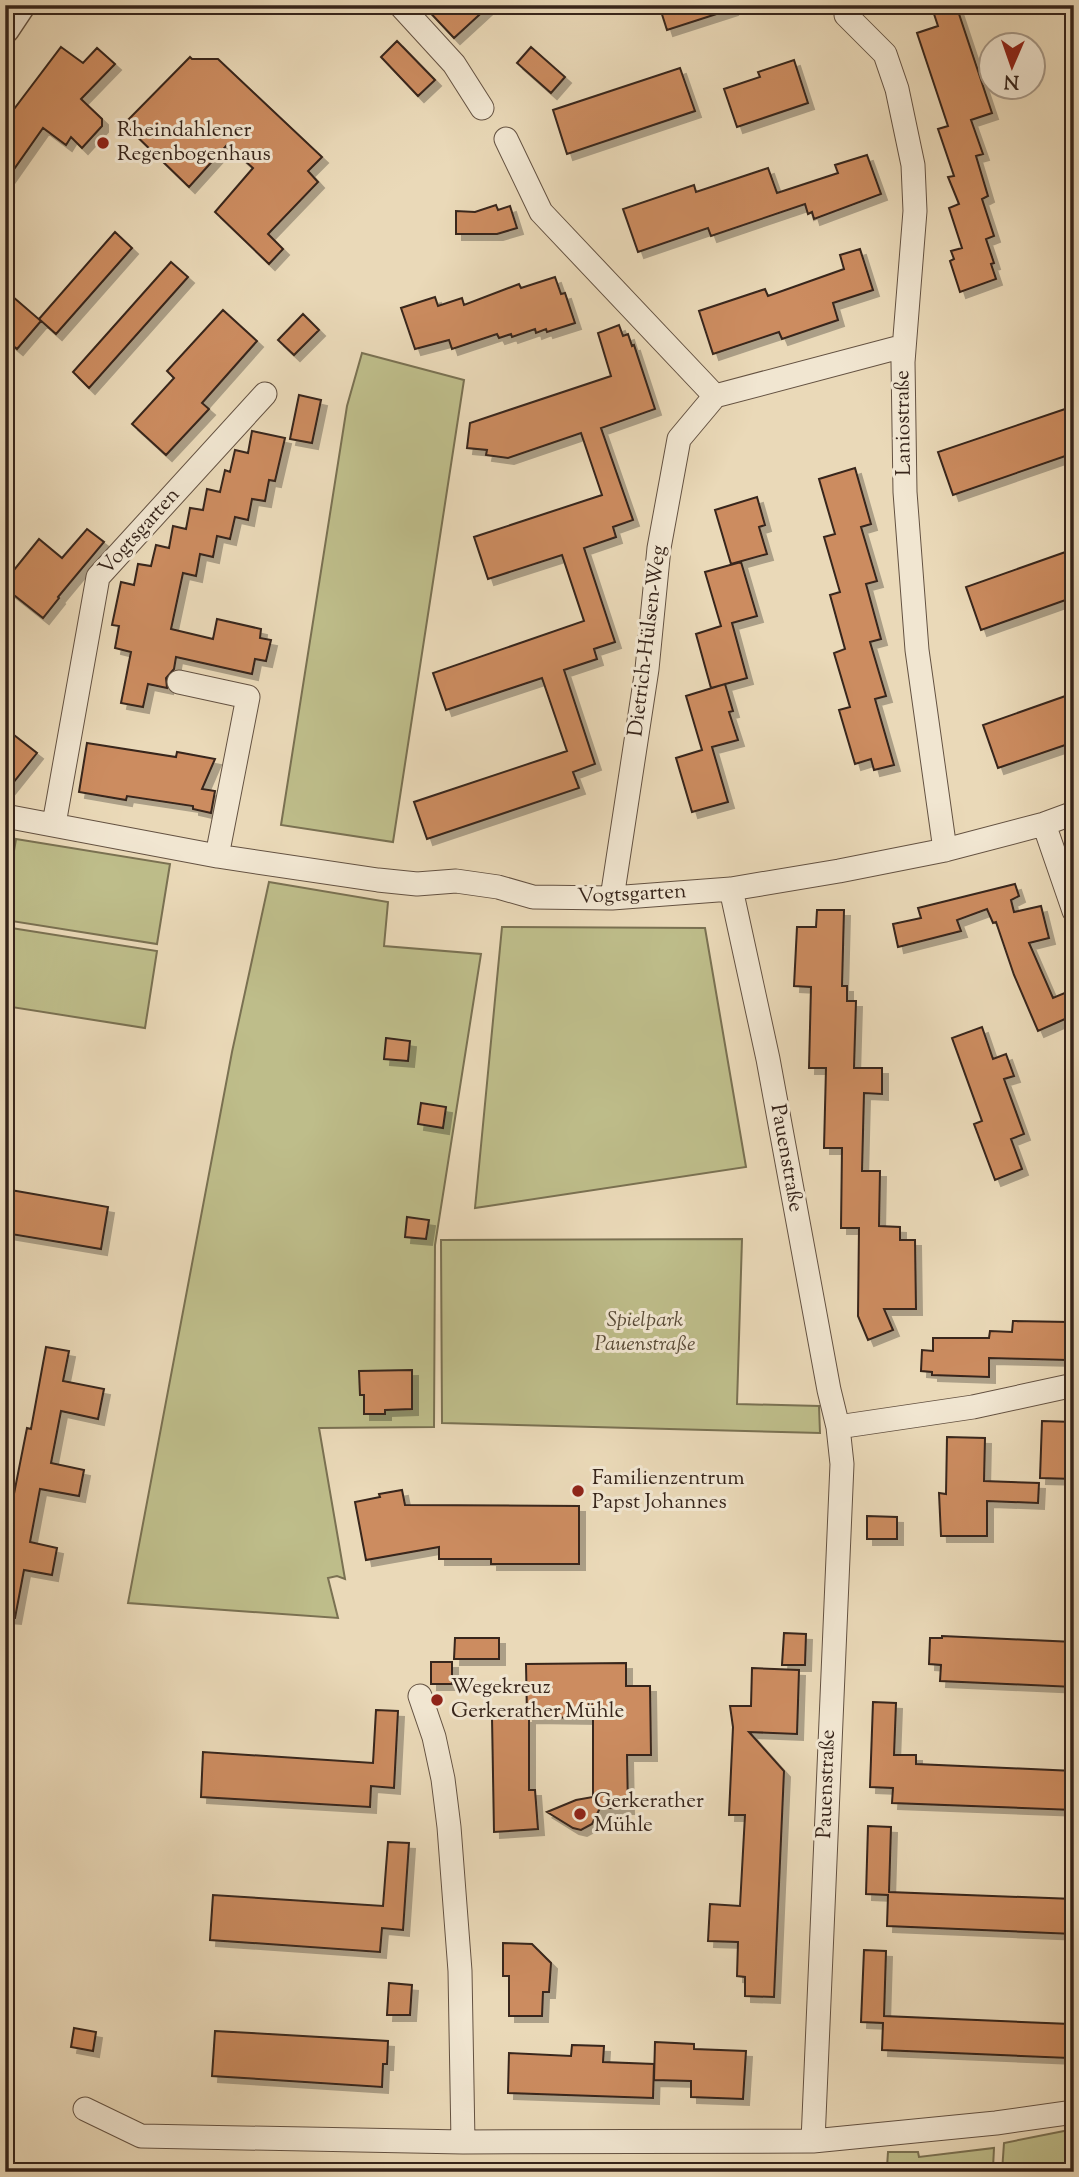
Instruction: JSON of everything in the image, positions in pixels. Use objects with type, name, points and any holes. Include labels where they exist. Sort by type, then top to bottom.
[{"type":"street","points":[[5,29],[21,5]]},
{"type":"street","points":[[400,5],[454,64],[482,108]]},
{"type":"street","name":"Laniostraße","points":[[846,15],[886,54],[897,89],[913,165],[915,211],[902,397],[905,492],[917,650],[945,850]]},
{"type":"street","points":[[506,139],[541,212],[715,396],[904,346]]},
{"type":"street","name":"Vogtsgarten","points":[[54,824],[98,577],[265,394]]},
{"type":"street","name":"Dietrich-Hülsen-Weg","points":[[612,898],[647,669],[659,548],[679,439],[715,396]]},
{"type":"street","points":[[179,682],[248,697],[217,856]]},
{"type":"street","name":"Vogtsgarten","points":[[5,816],[217,856],[417,884],[456,881],[498,887],[533,897],[612,898],[731,889],[839,871],[945,850],[1044,824],[1074,813]]},
{"type":"street","points":[[1044,824],[1074,911]]},
{"type":"street","name":"Pauenstraße","points":[[731,889],[768,1059],[838,1427],[842,1464],[813,2141]]},
{"type":"street","points":[[838,1427],[973,1407],[1074,1385]]},
{"type":"street","points":[[420,1696],[434,1737],[443,1779],[450,1838],[460,1971],[463,2142]]},
{"type":"street","points":[[85,2109],[141,2136],[463,2142],[813,2141],[996,2123],[1074,2112]]},
{"type":"green space","points":[[362,353],[464,380],[393,842],[281,825],[347,406]]},
{"type":"green space","points":[[16,839],[170,864],[157,944],[5,920],[5,904]]},
{"type":"green space","points":[[269,882],[388,902],[384,946],[481,954],[435,1245],[434,1427],[319,1428],[345,1579],[337,1576],[328,1578],[338,1618],[128,1603],[232,1052]]},
{"type":"green space","points":[[5,927],[157,951],[145,1028],[5,1006]]},
{"type":"green space","points":[[502,927],[705,928],[746,1167],[475,1208]]},
{"type":"green space","name":"Spielpark Pauenstraße","points":[[742,1239],[737,1404],[819,1406],[820,1433],[442,1423],[441,1240]]},
{"type":"green space","points":[[1069,2130],[1066,2172],[1002,2172],[1004,2143]]},
{"type":"green space","points":[[994,2148],[993,2168],[934,2166],[933,2172],[879,2172],[879,2167],[887,2167],[888,2152],[918,2152],[919,2157]]},
{"type":"building","points":[[423,5],[490,5],[454,38]]},
{"type":"building","points":[[659,5],[731,5],[732,9],[667,30]]},
{"type":"building","points":[[931,5],[956,5],[978,71],[978,102],[988,102],[992,113],[971,120],[983,154],[976,156],[988,196],[982,199],[994,236],[986,239],[996,279],[960,292],[950,261],[954,259],[951,251],[962,248],[949,208],[959,204],[948,177],[954,176],[938,129],[948,126],[917,33],[938,26]]},
{"type":"building","points":[[397,41],[435,80],[418,96],[381,57]]},
{"type":"building","points":[[61,47],[83,63],[97,48],[115,64],[81,99],[102,119],[102,126],[82,148],[71,137],[66,145],[43,128],[5,182],[5,121]]},
{"type":"building","points":[[531,47],[565,77],[551,93],[517,63]]},
{"type":"building","points":[[190,57],[218,59],[322,157],[308,171],[318,182],[268,234],[283,249],[269,264],[215,212],[253,168],[227,145],[189,187],[124,124]]},
{"type":"building","points":[[794,60],[808,103],[737,127],[724,89],[760,77],[758,72]]},
{"type":"building","points":[[680,68],[695,111],[567,154],[553,110]]},
{"type":"building","points":[[867,155],[881,194],[814,219],[812,212],[808,214],[805,204],[711,236],[708,228],[638,252],[623,209],[694,185],[696,192],[768,168],[777,193],[838,173],[835,165]]},
{"type":"building","points":[[496,205],[498,210],[510,206],[517,228],[497,234],[456,234],[456,211],[475,212]]},
{"type":"building","points":[[115,232],[132,248],[56,334],[39,319]]},
{"type":"building","points":[[860,249],[873,290],[833,303],[838,320],[782,339],[779,332],[713,354],[699,311],[765,289],[768,296],[844,269],[840,255]]},
{"type":"building","points":[[171,262],[188,277],[89,388],[73,372]]},
{"type":"building","points":[[555,277],[561,294],[565,293],[575,323],[547,332],[546,329],[536,333],[535,329],[512,337],[511,334],[499,338],[497,334],[452,349],[449,340],[415,349],[401,308],[435,297],[438,306],[462,298],[464,305],[519,284],[521,288]]},
{"type":"building","points":[[5,290],[41,321],[17,349],[5,339]]},
{"type":"building","points":[[223,310],[257,341],[202,403],[209,409],[166,455],[132,424],[174,378],[167,371]]},
{"type":"building","points":[[303,314],[319,330],[294,355],[278,340]]},
{"type":"building","points":[[619,325],[623,336],[628,334],[632,346],[634,345],[655,409],[601,428],[633,520],[613,527],[616,537],[584,548],[615,642],[594,649],[597,659],[564,670],[595,764],[573,772],[579,788],[427,839],[414,802],[567,751],[542,678],[446,710],[433,673],[584,621],[562,555],[488,579],[474,537],[602,495],[581,433],[508,458],[486,455],[487,450],[467,448],[470,423],[611,376],[598,333]]},
{"type":"building","points":[[299,395],[321,400],[312,443],[290,439]]},
{"type":"building","points":[[1074,406],[1074,453],[953,495],[938,452]]},
{"type":"building","points":[[252,431],[285,438],[275,481],[269,480],[265,501],[252,499],[248,520],[235,517],[230,539],[217,536],[213,557],[200,554],[196,576],[183,573],[171,629],[213,639],[217,619],[261,629],[260,638],[271,640],[266,661],[255,659],[252,674],[176,657],[174,669],[166,678],[167,688],[148,684],[143,707],[121,703],[131,652],[115,648],[119,626],[112,625],[121,582],[134,585],[138,564],[151,566],[156,545],[169,548],[173,526],[186,529],[190,508],[203,510],[207,489],[220,492],[225,470],[230,472],[235,450],[248,453]]},
{"type":"building","points":[[855,468],[871,524],[861,527],[877,581],[866,584],[881,639],[870,642],[886,696],[875,699],[894,765],[874,770],[871,759],[855,764],[839,710],[850,707],[834,653],[845,649],[830,595],[840,592],[824,537],[835,534],[819,479]]},
{"type":"building","points":[[757,497],[765,525],[759,527],[767,554],[731,564],[715,510]]},
{"type":"building","points":[[87,529],[104,542],[43,618],[5,588],[5,581],[39,539],[62,558]]},
{"type":"building","points":[[1074,549],[1074,597],[981,630],[966,587]]},
{"type":"building","points":[[741,562],[757,616],[732,623],[747,678],[711,688],[696,634],[721,626],[705,572]]},
{"type":"building","points":[[725,684],[733,711],[729,712],[738,740],[712,747],[728,802],[692,812],[676,758],[702,750],[686,696]]},
{"type":"building","points":[[1074,693],[1074,742],[998,768],[983,725]]},
{"type":"building","points":[[5,728],[37,753],[5,793]]},
{"type":"building","points":[[87,743],[176,757],[177,752],[215,759],[202,789],[215,791],[211,813],[193,809],[193,806],[127,796],[126,800],[79,792]]},
{"type":"building","points":[[1015,884],[1019,896],[1011,900],[1014,912],[1041,906],[1049,938],[1029,943],[1053,998],[1067,992],[1074,1009],[1074,1015],[1038,1031],[1014,975],[996,922],[993,923],[987,909],[957,920],[961,931],[898,947],[893,924],[921,918],[918,908]]},
{"type":"building","points":[[817,910],[844,910],[842,986],[847,986],[847,1001],[856,1001],[854,1068],[882,1068],[882,1094],[864,1093],[862,1171],[880,1171],[879,1226],[900,1227],[900,1240],[915,1240],[916,1309],[884,1309],[893,1330],[868,1340],[858,1316],[859,1228],[841,1228],[842,1148],[824,1148],[826,1068],[809,1068],[811,987],[794,986],[797,927],[816,927]]},
{"type":"building","points":[[982,1027],[993,1059],[1006,1054],[1014,1076],[1004,1079],[1024,1134],[1011,1139],[1022,1169],[995,1180],[974,1124],[982,1121],[952,1038]]},
{"type":"building","points":[[386,1038],[410,1041],[408,1061],[384,1059]]},
{"type":"building","points":[[421,1103],[446,1107],[443,1128],[418,1124]]},
{"type":"building","points":[[5,1189],[108,1207],[101,1249],[5,1233]]},
{"type":"building","points":[[407,1217],[429,1220],[426,1239],[405,1237]]},
{"type":"building","points":[[1013,1321],[1069,1322],[1068,1360],[989,1358],[989,1377],[932,1375],[932,1372],[921,1371],[922,1350],[933,1351],[933,1338],[989,1338],[990,1331],[1012,1332]]},
{"type":"building","points":[[46,1347],[69,1351],[63,1381],[104,1389],[98,1419],[61,1411],[51,1463],[84,1470],[79,1496],[40,1489],[30,1542],[57,1548],[52,1575],[24,1570],[15,1618],[5,1617],[5,1520],[8,1508],[11,1509],[27,1428],[31,1429]]},
{"type":"building","points":[[412,1370],[412,1409],[385,1410],[385,1414],[364,1414],[364,1395],[360,1395],[359,1371]]},
{"type":"building","points":[[1042,1421],[1074,1422],[1074,1479],[1040,1478]]},
{"type":"building","points":[[947,1437],[985,1438],[984,1481],[1039,1483],[1038,1503],[987,1501],[987,1536],[941,1536],[939,1493],[946,1494]]},
{"type":"building","points":[[402,1490],[405,1505],[579,1506],[579,1564],[491,1564],[491,1559],[439,1559],[439,1547],[366,1560],[355,1502]]},
{"type":"building","points":[[867,1516],[897,1517],[897,1539],[867,1539]]},
{"type":"building","points":[[784,1633],[806,1634],[805,1665],[782,1665]]},
{"type":"building","points":[[942,1636],[1074,1642],[1074,1687],[940,1681],[941,1665],[929,1664],[930,1638]]},
{"type":"building","points":[[455,1638],[499,1638],[499,1659],[454,1659]]},
{"type":"building","points":[[431,1662],[452,1662],[452,1684],[431,1684]]},
{"type":"building","points":[[626,1663],[626,1686],[650,1686],[651,1755],[627,1755],[628,1808],[600,1808],[592,1824],[581,1830],[547,1812],[576,1800],[593,1797],[593,1718],[529,1717],[529,1790],[535,1790],[538,1829],[494,1832],[492,1717],[527,1717],[526,1664]]},
{"type":"building","points":[[752,1668],[799,1670],[797,1734],[749,1732],[784,1771],[774,1997],[745,1996],[745,1977],[737,1976],[738,1942],[708,1941],[710,1904],[740,1906],[745,1815],[729,1815],[733,1727],[730,1706],[751,1706]]},
{"type":"building","points":[[873,1702],[896,1703],[894,1755],[916,1755],[916,1764],[1074,1771],[1074,1810],[892,1803],[893,1788],[870,1787]]},
{"type":"building","points":[[376,1710],[398,1711],[394,1788],[371,1786],[370,1807],[201,1797],[203,1752],[373,1763]]},
{"type":"building","points":[[868,1826],[891,1827],[889,1892],[1074,1899],[1074,1934],[887,1926],[888,1895],[866,1894]]},
{"type":"building","points":[[388,1842],[409,1843],[403,1930],[382,1928],[380,1952],[210,1940],[213,1895],[383,1906]]},
{"type":"building","points":[[503,1943],[532,1944],[551,1963],[549,1992],[543,1992],[542,2016],[509,2016],[509,1976],[503,1976]]},
{"type":"building","points":[[864,1950],[886,1951],[884,2016],[1070,2024],[1069,2058],[882,2050],[883,2023],[861,2022]]},
{"type":"building","points":[[389,1983],[412,1985],[410,2015],[387,2015]]},
{"type":"building","points":[[74,2028],[96,2032],[93,2051],[71,2047]]},
{"type":"building","points":[[215,2031],[388,2041],[382,2087],[212,2076]]},
{"type":"building","points":[[655,2042],[694,2044],[694,2049],[746,2051],[743,2099],[691,2097],[691,2081],[654,2080]]},
{"type":"building","points":[[572,2045],[604,2046],[603,2062],[654,2064],[653,2098],[508,2093],[509,2053],[571,2056]]},
{"type":"place","name":"Rheindahlener Regenbogenhaus","points":[[103,143]]},
{"type":"place","name":"Familienzentrum Papst Johannes","points":[[578,1491]]},
{"type":"place","name":"Wegekreuz Gerkerather Mühle","points":[[437,1700]]},
{"type":"place","name":"Gerkerather Mühle","points":[[580,1814]]}]
